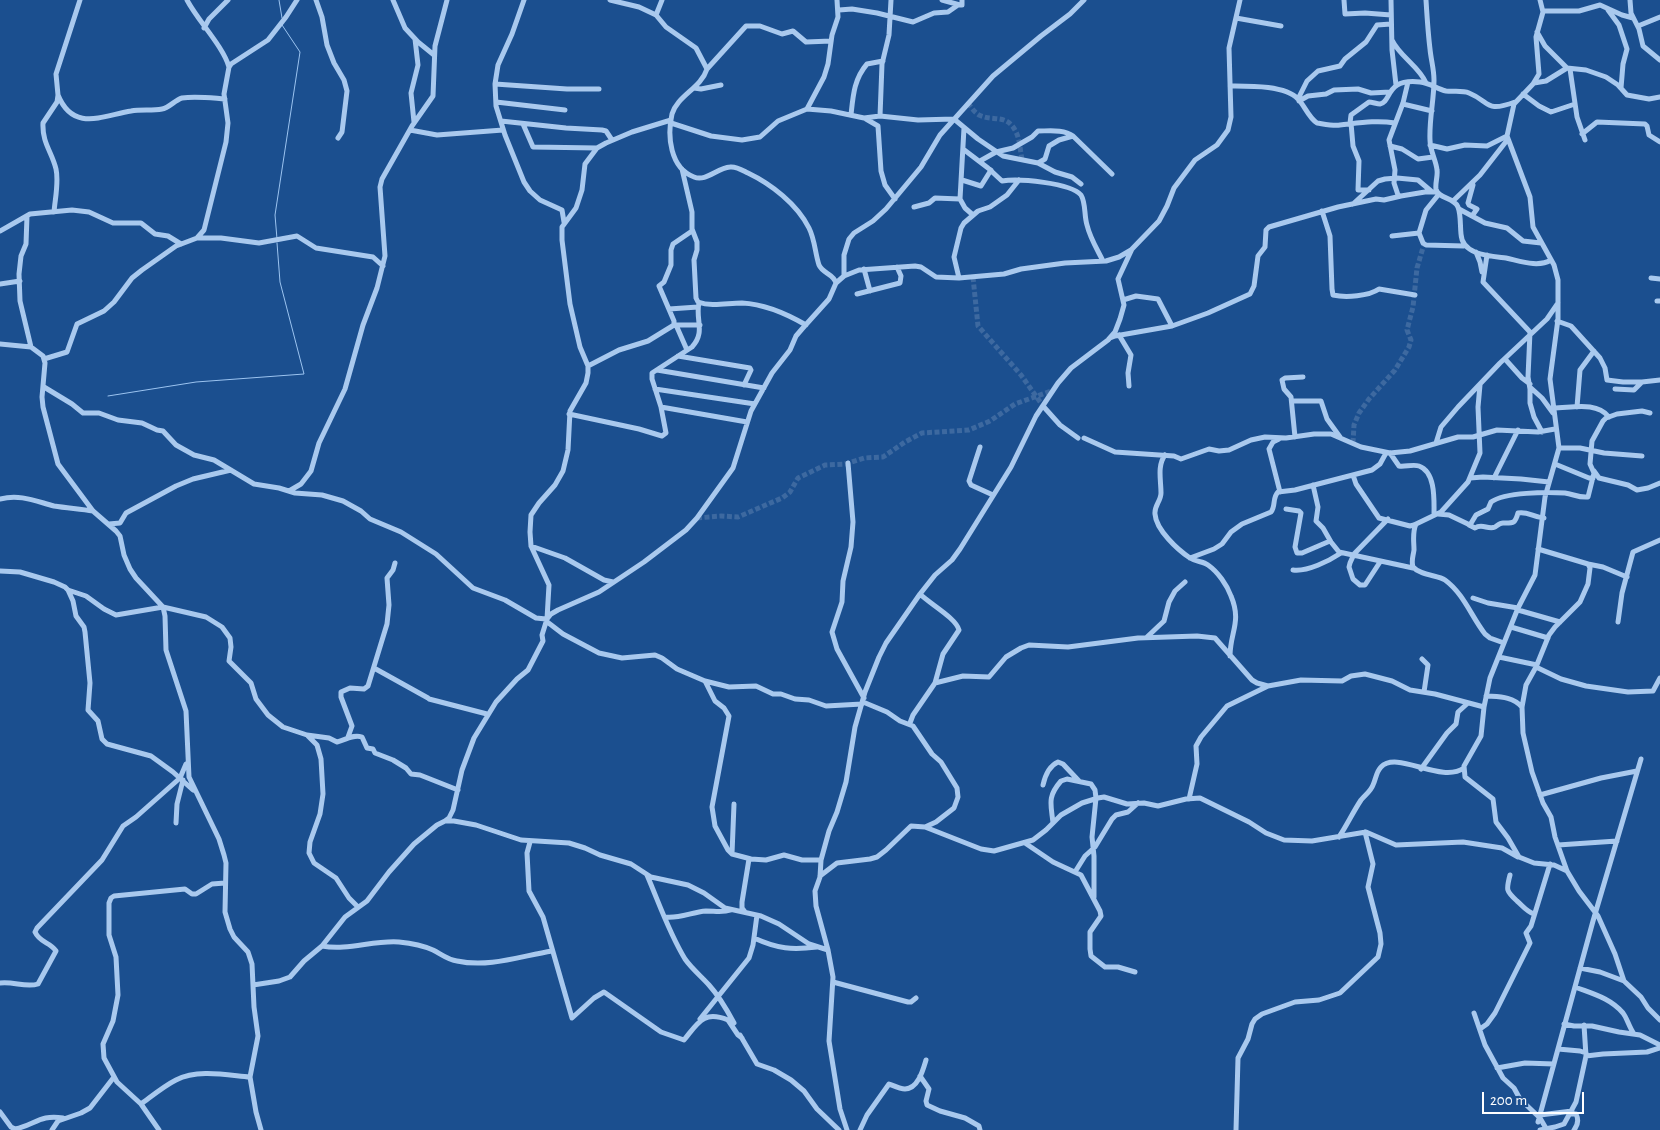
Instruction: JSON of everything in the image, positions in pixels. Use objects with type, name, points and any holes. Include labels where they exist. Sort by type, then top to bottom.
[{"type":"street","points":[[54,212],[56,171],[45,142],[43,124],[53,110],[58,95],[56,74],[80,0]]},
{"type":"street","points":[[44,359],[67,352],[79,322],[109,308],[132,278],[165,253],[197,238],[201,235],[206,224],[210,202],[222,161],[228,123],[225,99],[228,67],[225,57],[187,0]]},
{"type":"street","points":[[204,28],[209,19],[228,0]]},
{"type":"street","points":[[228,67],[268,40],[286,18],[297,0]]},
{"type":"street","points":[[316,0],[322,17],[327,45],[334,63],[344,80],[347,91],[342,132],[338,138]]},
{"type":"street","points":[[393,0],[404,26],[415,40],[434,55]]},
{"type":"street","points":[[288,491],[301,484],[311,471],[324,432],[345,389],[363,324],[383,266],[385,248],[380,187],[382,179],[414,122],[433,96],[434,55],[447,0]]},
{"type":"street","points":[[445,822],[453,810],[468,752],[486,714],[506,690],[528,670],[543,641],[542,635],[546,620],[549,585],[531,546],[531,516],[560,478],[566,464],[569,444],[569,414],[586,382],[588,373],[588,366],[580,347],[568,292],[562,233],[564,222],[562,210],[540,200],[524,182],[503,130],[496,102],[495,84],[498,65],[524,0]]},
{"type":"street","points":[[610,0],[640,8],[656,15],[666,27],[696,48],[707,69]]},
{"type":"street","points":[[656,15],[662,0]]},
{"type":"street","points":[[807,109],[824,77],[828,64],[831,41],[839,10],[837,0]]},
{"type":"street","points":[[880,116],[883,61],[886,54],[891,16],[891,0]]},
{"type":"street","points":[[942,0],[960,2]]},
{"type":"street","points":[[844,276],[845,250],[850,239],[873,221],[895,199],[927,158],[940,135],[993,76],[1040,36],[1070,14],[1084,0]]},
{"type":"street","points":[[546,620],[558,610],[598,592],[613,582],[683,532],[697,518],[733,468],[747,422],[776,367],[790,350],[796,336],[830,299],[836,283],[844,276],[864,269],[896,266],[918,266],[936,277],[959,278],[1004,274],[1021,269],[1065,263],[1103,261],[1118,257],[1132,249],[1159,221],[1174,188],[1195,160],[1217,145],[1226,134],[1231,117],[1229,48],[1240,0]]},
{"type":"street","points":[[1344,0],[1345,14],[1391,15]]},
{"type":"street","points":[[1391,0],[1391,37],[1396,85]]},
{"type":"street","points":[[1426,0],[1434,86],[1430,144],[1437,171],[1436,193],[1426,210],[1419,233],[1423,243],[1426,245],[1464,246],[1487,255],[1538,264],[1551,260]]},
{"type":"street","points":[[1370,190],[1358,190],[1359,161],[1352,141],[1351,115],[1369,102],[1380,104],[1384,102],[1396,85],[1408,82],[1426,83],[1447,91],[1468,92],[1491,106],[1507,105],[1515,102],[1534,84],[1539,71],[1537,32],[1543,11],[1540,0]]},
{"type":"street","points":[[1585,10],[1594,0]]},
{"type":"street","points":[[1630,0],[1630,9],[1638,26],[1644,47],[1660,60]]},
{"type":"street","points":[[839,10],[852,9],[916,22],[934,13],[948,12],[960,2]]},
{"type":"street","points":[[1543,11],[1579,11],[1596,6],[1606,7],[1633,18]]},
{"type":"street","points":[[1606,7],[1619,25],[1627,49],[1623,62],[1620,88]]},
{"type":"street","points":[[1638,26],[1660,17]]},
{"type":"street","points":[[1236,18],[1281,26]]},
{"type":"street","points":[[1299,100],[1306,82],[1318,71],[1340,66],[1345,59],[1366,42],[1377,25],[1391,24]]},
{"type":"street","points":[[569,414],[639,429],[662,436],[666,432],[661,406],[651,375],[697,342],[700,325],[699,305],[695,291],[694,260],[697,242],[692,231],[692,212],[682,169],[672,152],[671,122],[675,107],[694,88],[707,69],[742,29],[748,26],[760,26],[782,34],[793,30],[806,42],[831,41]]},
{"type":"street","points":[[1537,32],[1545,46],[1569,68],[1586,70],[1603,76],[1627,95],[1650,99],[1660,97]]},
{"type":"street","points":[[1391,37],[1396,48],[1420,72],[1426,83]]},
{"type":"street","points":[[414,122],[411,92],[418,65],[415,40]]},
{"type":"street","points":[[851,115],[853,89],[860,73],[866,64],[883,61]]},
{"type":"street","points":[[1534,84],[1546,81],[1569,68]]},
{"type":"street","points":[[1569,68],[1575,104],[1585,140]]},
{"type":"street","points":[[1400,196],[1394,187],[1395,170],[1390,137],[1403,104],[1408,82]]},
{"type":"street","points":[[495,84],[567,90],[599,89]]},
{"type":"street","points":[[694,88],[721,85]]},
{"type":"street","points":[[1230,86],[1252,86],[1286,92],[1299,100],[1317,124],[1337,125],[1382,122],[1395,124]]},
{"type":"street","points":[[1299,100],[1308,96],[1326,94],[1334,90],[1358,89],[1370,93],[1390,92]]},
{"type":"street","points":[[1523,94],[1551,112],[1575,104]]},
{"type":"street","points":[[58,95],[67,111],[75,116],[92,119],[133,110],[161,109],[180,99],[225,99]]},
{"type":"street","points":[[496,102],[564,110]]},
{"type":"street","points":[[1465,777],[1464,768],[1481,736],[1490,678],[1518,609],[1535,575],[1546,493],[1559,448],[1550,380],[1557,322],[1558,280],[1555,268],[1533,227],[1530,197],[1508,138],[1511,113],[1515,102]]},
{"type":"street","points":[[1403,104],[1432,111]]},
{"type":"street","points":[[564,222],[576,208],[582,190],[585,164],[597,148],[612,140],[632,132],[671,122],[712,136],[746,139],[762,136],[778,121],[807,109],[864,118],[878,126],[881,172],[885,185],[895,199]]},
{"type":"street","points":[[864,118],[880,116],[918,120],[954,119],[1005,157],[1038,163],[1052,171],[1072,177],[1081,184]]},
{"type":"street","points":[[501,121],[602,130],[606,131],[612,140]]},
{"type":"street","points":[[1582,134],[1598,122],[1644,124],[1648,126],[1649,135],[1660,142]]},
{"type":"street","points":[[524,124],[533,146],[597,148]]},
{"type":"street","points":[[964,128],[960,200],[965,208],[973,214]]},
{"type":"street","points":[[410,130],[437,135],[503,130]]},
{"type":"street","points":[[980,161],[996,152],[1013,148],[1032,137],[1038,130],[1067,132],[1112,174]]},
{"type":"street","points":[[1038,163],[1046,159],[1049,146],[1059,140],[1073,136]]},
{"type":"street","points":[[1430,144],[1446,149],[1465,145],[1487,146],[1508,138]]},
{"type":"street","points":[[1453,201],[1474,182],[1508,138]]},
{"type":"street","points":[[1390,146],[1402,149],[1418,159],[1433,157]]},
{"type":"street","points":[[963,149],[991,170],[1002,181],[1042,182],[1067,187],[1080,195],[1084,205],[1087,226],[1103,261]]},
{"type":"street","points":[[682,169],[694,178],[700,179],[724,168],[734,167],[756,176],[772,186],[788,201],[809,228],[821,269],[834,277],[836,283]]},
{"type":"street","points":[[962,180],[981,186],[991,170]]},
{"type":"street","points":[[1353,204],[1379,181],[1394,178],[1418,180],[1436,193],[1453,201],[1458,209],[1461,239],[1464,246]]},
{"type":"street","points":[[959,278],[955,252],[964,223],[973,214],[990,207],[1006,196],[1018,180]]},
{"type":"street","points":[[1472,216],[1476,209],[1468,203],[1474,182]]},
{"type":"street","points":[[847,1130],[840,1109],[829,1041],[833,982],[828,950],[816,906],[815,891],[820,877],[821,860],[829,831],[842,798],[853,734],[863,701],[886,643],[935,575],[955,556],[1011,467],[1043,406],[1067,372],[1110,338],[1172,326],[1208,313],[1250,294],[1254,286],[1258,256],[1264,249],[1267,229],[1283,222],[1322,211],[1376,199],[1383,200],[1400,196],[1436,193]]},
{"type":"street","points":[[914,207],[929,204],[934,198],[960,200]]},
{"type":"street","points":[[1458,209],[1485,223],[1506,228],[1523,242],[1541,243]]},
{"type":"street","points":[[0,231],[34,213],[76,210],[89,212],[113,223],[137,222],[145,225],[155,234],[168,236],[182,244]]},
{"type":"street","points":[[1322,211],[1330,236],[1333,295],[1349,296],[1374,292],[1379,289],[1415,295]]},
{"type":"street","points":[[27,216],[26,237],[21,256],[20,301],[31,347]]},
{"type":"street","points":[[686,350],[659,286],[664,282],[672,262],[671,250],[673,244],[692,231]]},
{"type":"street","points":[[1392,236],[1419,233]]},
{"type":"street","points":[[197,238],[220,238],[259,243],[297,236],[316,248],[373,256],[383,266]]},
{"type":"street","points":[[1110,338],[1120,320],[1123,300],[1118,278],[1132,249]]},
{"type":"street","points":[[1476,252],[1480,262],[1483,282],[1486,287],[1516,316],[1530,334],[1528,359],[1530,403],[1534,417],[1542,432]]},
{"type":"street","points":[[1482,278],[1487,255]]},
{"type":"street","points":[[857,294],[900,283],[901,276],[896,266]]},
{"type":"street","points":[[864,269],[870,291]]},
{"type":"street","points":[[1652,278],[1660,279]]},
{"type":"street","points":[[0,284],[20,281]]},
{"type":"street","points":[[1123,300],[1136,296],[1158,299],[1172,326]]},
{"type":"street","points":[[669,310],[699,305],[739,303],[760,306],[806,324]]},
{"type":"street","points":[[1436,443],[1441,427],[1504,359],[1550,316],[1558,303]]},
{"type":"street","points":[[1557,322],[1571,326],[1594,351],[1603,363],[1607,380],[1623,382],[1660,380]]},
{"type":"street","points":[[588,366],[620,350],[648,341],[675,325],[700,325]]},
{"type":"street","points":[[1118,335],[1131,355],[1128,373],[1129,386]]},
{"type":"street","points":[[0,344],[31,347],[40,353],[44,359],[43,407],[58,464],[93,511],[120,536],[126,562],[136,578],[163,607],[166,650],[188,721],[187,762],[189,777],[219,839],[226,863],[225,901],[227,919],[234,937],[248,952],[253,971],[258,1036],[250,1077],[260,1130]]},
{"type":"street","points":[[1578,407],[1580,370],[1594,351]]},
{"type":"street","points":[[678,356],[750,368],[751,370],[744,385]]},
{"type":"street","points":[[1504,359],[1542,398],[1549,409],[1599,408],[1609,417]]},
{"type":"street","points":[[657,370],[764,388]]},
{"type":"street","points":[[1295,437],[1292,401],[1284,389],[1282,379],[1303,377]]},
{"type":"street","points":[[1615,389],[1634,390],[1642,382]]},
{"type":"street","points":[[1353,475],[1356,484],[1379,518],[1410,526],[1436,514],[1460,492],[1470,478],[1479,456],[1480,385]]},
{"type":"street","points":[[44,387],[83,413],[99,413],[118,420],[142,423],[166,433],[176,445],[199,457],[214,460],[254,484],[322,495],[343,501],[361,511],[370,519],[402,532],[436,554],[473,588],[497,596],[538,619],[546,620],[563,634],[599,653],[622,658],[655,655],[677,669],[705,681],[729,687],[756,686],[773,694],[809,700],[826,706],[863,701],[900,720],[910,723],[942,765],[958,792],[956,802],[951,811],[936,822],[925,827]]},
{"type":"street","points":[[655,389],[755,404]]},
{"type":"street","points":[[1292,401],[1320,400],[1327,419],[1340,438]]},
{"type":"street","points":[[661,406],[747,422]]},
{"type":"street","points":[[1043,406],[1060,425],[1081,438],[1115,452],[1182,458],[1209,449],[1229,450],[1261,437],[1271,436],[1280,438],[1326,434],[1361,447],[1388,453],[1410,450],[1458,437],[1478,435],[1500,429],[1542,432],[1556,429]]},
{"type":"street","points":[[1650,413],[1634,412],[1605,419],[1592,441],[1590,464],[1598,478],[1628,485],[1635,489],[1648,488],[1660,483]]},
{"type":"street","points":[[1494,478],[1518,430]]},
{"type":"street","points":[[1280,438],[1273,442],[1269,449],[1280,492]]},
{"type":"street","points":[[980,447],[969,481],[971,485],[993,495]]},
{"type":"street","points":[[1559,448],[1580,448],[1642,456]]},
{"type":"street","points":[[1190,558],[1214,549],[1222,544],[1231,532],[1242,524],[1271,512],[1276,494],[1374,469],[1388,453]]},
{"type":"street","points":[[1388,453],[1399,466],[1419,466],[1426,472],[1432,486],[1436,514]]},
{"type":"street","points":[[1165,456],[1161,464],[1161,496],[1156,508],[1155,517],[1171,542],[1190,558],[1211,567],[1231,594],[1236,620],[1230,656]]},
{"type":"street","points":[[848,463],[852,522],[851,546],[843,581],[842,602],[832,632],[836,649],[863,701]]},
{"type":"street","points":[[1555,464],[1593,478]]},
{"type":"street","points":[[109,524],[120,523],[126,513],[185,482],[230,470]]},
{"type":"street","points":[[1469,526],[1476,515],[1488,509],[1493,500],[1532,492],[1566,493],[1588,497],[1594,470]]},
{"type":"street","points":[[1470,478],[1521,478],[1549,482]]},
{"type":"street","points":[[1313,486],[1318,506],[1316,521],[1341,553],[1413,568],[1432,577],[1445,580],[1462,597],[1485,634],[1504,644]]},
{"type":"street","points":[[0,499],[10,497],[26,498],[54,506],[93,511]]},
{"type":"street","points":[[1286,509],[1301,513],[1295,547],[1297,553],[1302,553],[1330,541]]},
{"type":"street","points":[[1436,514],[1449,515],[1475,528],[1479,526],[1494,527],[1499,524],[1512,524],[1515,522],[1518,513],[1523,512],[1528,512],[1534,517],[1544,518]]},
{"type":"street","points":[[1380,562],[1367,583],[1363,586],[1355,581],[1350,573],[1349,565],[1353,555],[1388,519]]},
{"type":"street","points":[[1413,568],[1413,540],[1416,524]]},
{"type":"street","points":[[1618,622],[1622,593],[1634,551],[1660,540]]},
{"type":"street","points":[[531,546],[565,558],[604,580],[613,582]]},
{"type":"street","points":[[1538,549],[1603,567],[1627,577]]},
{"type":"street","points":[[1293,570],[1303,571],[1341,553]]},
{"type":"street","points":[[348,737],[352,726],[341,697],[341,692],[344,689],[364,689],[368,686],[387,624],[389,606],[386,578],[396,563]]},
{"type":"street","points":[[1588,564],[1590,568],[1588,584],[1581,600],[1553,629],[1537,666],[1526,685],[1522,707],[1522,726],[1530,765],[1542,803],[1551,817],[1555,838],[1567,871],[1578,891],[1596,913],[1615,954],[1624,981]]},
{"type":"street","points":[[0,571],[20,572],[66,587],[73,601],[76,616],[84,627],[90,683],[88,707],[98,721],[102,739],[107,744],[151,756],[194,790]]},
{"type":"street","points":[[1146,638],[1164,622],[1169,602],[1185,582]]},
{"type":"street","points":[[68,590],[86,596],[116,615],[163,607],[206,618],[222,627],[230,638],[232,647],[229,662],[251,683],[261,707],[283,726],[307,735],[329,738],[337,742],[359,735],[362,737],[367,748],[373,749],[375,753],[399,763],[411,774],[420,775],[458,790]]},
{"type":"street","points":[[910,723],[913,715],[935,683],[943,654],[957,633],[958,627],[920,594]]},
{"type":"street","points":[[1473,598],[1560,622]]},
{"type":"street","points":[[1511,627],[1548,638]]},
{"type":"street","points":[[935,683],[963,676],[988,677],[1006,657],[1026,646],[1079,646],[1108,641],[1197,636],[1211,637],[1220,644],[1252,680],[1268,686]]},
{"type":"street","points":[[1499,657],[1537,666],[1572,683],[1628,692],[1653,691],[1660,678]]},
{"type":"street","points":[[1422,659],[1428,665],[1424,692]]},
{"type":"street","points":[[374,668],[429,699],[486,714]]},
{"type":"street","points":[[1188,799],[1196,764],[1196,746],[1201,737],[1227,706],[1268,686],[1302,680],[1342,681],[1356,674],[1365,674],[1392,681],[1410,690],[1484,707]]},
{"type":"street","points":[[705,681],[715,701],[724,708],[729,716],[712,807],[715,826],[728,850],[732,854],[749,859],[766,860],[784,855],[802,860],[821,860]]},
{"type":"street","points":[[1486,696],[1510,698],[1522,707]]},
{"type":"street","points":[[1422,768],[1447,733],[1456,724],[1458,712],[1468,703]]},
{"type":"street","points":[[307,735],[315,741],[320,752],[323,794],[320,814],[310,842],[311,858],[319,867],[336,878],[349,898],[358,907]]},
{"type":"street","points":[[1539,1118],[1564,1024],[1641,759]]},
{"type":"street","points":[[176,823],[181,779],[187,762]]},
{"type":"street","points":[[1043,785],[1048,771],[1058,762],[1063,764],[1080,781]]},
{"type":"street","points":[[1339,837],[1362,799],[1373,786],[1382,766],[1394,762],[1452,772],[1465,777],[1492,797],[1495,821],[1519,857]]},
{"type":"street","points":[[1452,772],[1464,768]]},
{"type":"street","points":[[1540,795],[1601,778],[1637,771]]},
{"type":"street","points":[[0,983],[38,984],[56,951],[38,938],[35,932],[37,928],[102,860],[123,826],[181,779]]},
{"type":"street","points":[[1053,823],[1050,801],[1056,786],[1063,780],[1091,784],[1095,790],[1096,798],[1092,837],[1094,900]]},
{"type":"street","points":[[820,877],[837,864],[877,857],[911,826],[925,827],[986,851],[994,851],[1025,843],[1041,834],[1061,815],[1076,806],[1104,797],[1120,802],[1144,803],[1158,806],[1188,799],[1203,799],[1249,822],[1266,833],[1284,840],[1312,841],[1364,832],[1396,845],[1463,842],[1502,848],[1534,863],[1550,864],[1567,871]]},
{"type":"street","points":[[1075,872],[1086,856],[1093,850],[1112,819],[1116,815],[1128,812],[1138,803]]},
{"type":"street","points":[[732,854],[734,804]]},
{"type":"street","points":[[253,985],[279,981],[290,977],[322,946],[340,922],[367,901],[414,844],[437,825],[454,820],[530,842],[576,844],[600,855],[631,864],[659,879],[688,885],[704,893],[725,908],[758,915],[779,924],[809,944],[828,950]]},
{"type":"street","points":[[1236,1130],[1238,1058],[1248,1039],[1255,1018],[1295,1002],[1319,1000],[1340,993],[1378,957],[1381,939],[1368,887],[1374,864],[1364,832]]},
{"type":"street","points":[[1558,846],[1617,841]]},
{"type":"street","points":[[530,842],[527,853],[529,891],[541,912],[552,951],[558,964],[572,1018],[594,998],[604,992],[661,1032],[684,1040],[749,958],[758,915]]},
{"type":"street","points":[[1025,843],[1050,860],[1084,878],[1101,916],[1090,932],[1091,956],[1106,966],[1118,966],[1135,972]]},
{"type":"street","points":[[746,912],[742,905],[749,859]]},
{"type":"street","points":[[1480,1029],[1487,1024],[1495,1013],[1528,948],[1530,942],[1526,934],[1531,926],[1550,864]]},
{"type":"street","points":[[647,874],[685,959],[694,971],[710,986],[727,1009],[757,1064],[774,1070],[791,1080],[804,1091],[817,1109],[839,1130]]},
{"type":"street","points":[[1510,875],[1507,887],[1508,893],[1524,908],[1534,914]]},
{"type":"street","points":[[159,1130],[141,1104],[114,1077],[102,1052],[105,1038],[113,1021],[118,995],[116,957],[109,935],[108,916],[111,900],[117,896],[185,889],[192,894],[196,894],[212,884],[225,883]]},
{"type":"street","points":[[666,919],[700,912],[726,912],[731,910]]},
{"type":"street","points":[[754,938],[768,945],[784,949],[818,948]]},
{"type":"street","points":[[322,946],[342,948],[398,942],[434,950],[453,960],[475,963],[499,961],[552,951]]},
{"type":"street","points":[[1580,968],[1600,972],[1624,981],[1641,997],[1648,1008],[1660,1020]]},
{"type":"street","points":[[833,982],[899,1000],[911,1002],[916,998]]},
{"type":"street","points":[[1575,987],[1610,1001],[1624,1015],[1634,1034]]},
{"type":"street","points":[[1474,1013],[1485,1045],[1504,1080],[1515,1089],[1520,1099],[1539,1118],[1545,1130],[1561,1128],[1566,1122],[1579,1094],[1586,1054],[1584,1025]]},
{"type":"street","points":[[699,1020],[709,1017],[726,1019],[742,1038]]},
{"type":"street","points":[[1564,1024],[1584,1025],[1640,1035],[1660,1047]]},
{"type":"street","points":[[1558,1049],[1580,1050],[1586,1054],[1602,1054],[1647,1052],[1660,1047]]},
{"type":"street","points":[[860,1130],[889,1084],[906,1089],[914,1084],[920,1076],[926,1060]]},
{"type":"street","points":[[1497,1068],[1525,1063],[1554,1064]]},
{"type":"street","points":[[141,1104],[175,1081],[191,1075],[220,1074],[250,1077]]},
{"type":"street","points":[[920,1076],[929,1088],[927,1105],[969,1120],[979,1125],[980,1130]]},
{"type":"street","points":[[52,1130],[58,1121],[63,1118],[81,1113],[90,1108],[114,1077]]},
{"type":"street","points":[[0,1112],[11,1127],[15,1129],[40,1118],[56,1116],[63,1118]]},
{"type":"street","points":[[1539,1118],[1571,1112],[1576,1114],[1577,1117],[1578,1123],[1574,1130]]},
{"type":"waterway","points":[[279,0],[282,18]]},
{"type":"waterway","points":[[277,239],[275,215],[300,52],[282,25]]},
{"type":"waterway","points":[[108,396],[196,382],[304,374],[280,282],[277,243]]},
{"type":"tunnel","points":[[968,103],[979,115],[1004,120],[1012,126],[1018,138],[1022,159]]},
{"type":"tunnel","points":[[1353,443],[1354,425],[1359,413],[1395,370],[1409,347],[1411,340],[1407,330],[1413,307],[1417,268],[1424,244]]},
{"type":"tunnel","points":[[973,277],[978,326],[1021,375],[1043,406]]},
{"type":"tunnel","points":[[697,518],[738,517],[782,498],[790,492],[798,478],[825,465],[845,464],[864,458],[883,457],[922,433],[969,430],[990,421],[1015,404],[1054,390]]}]
